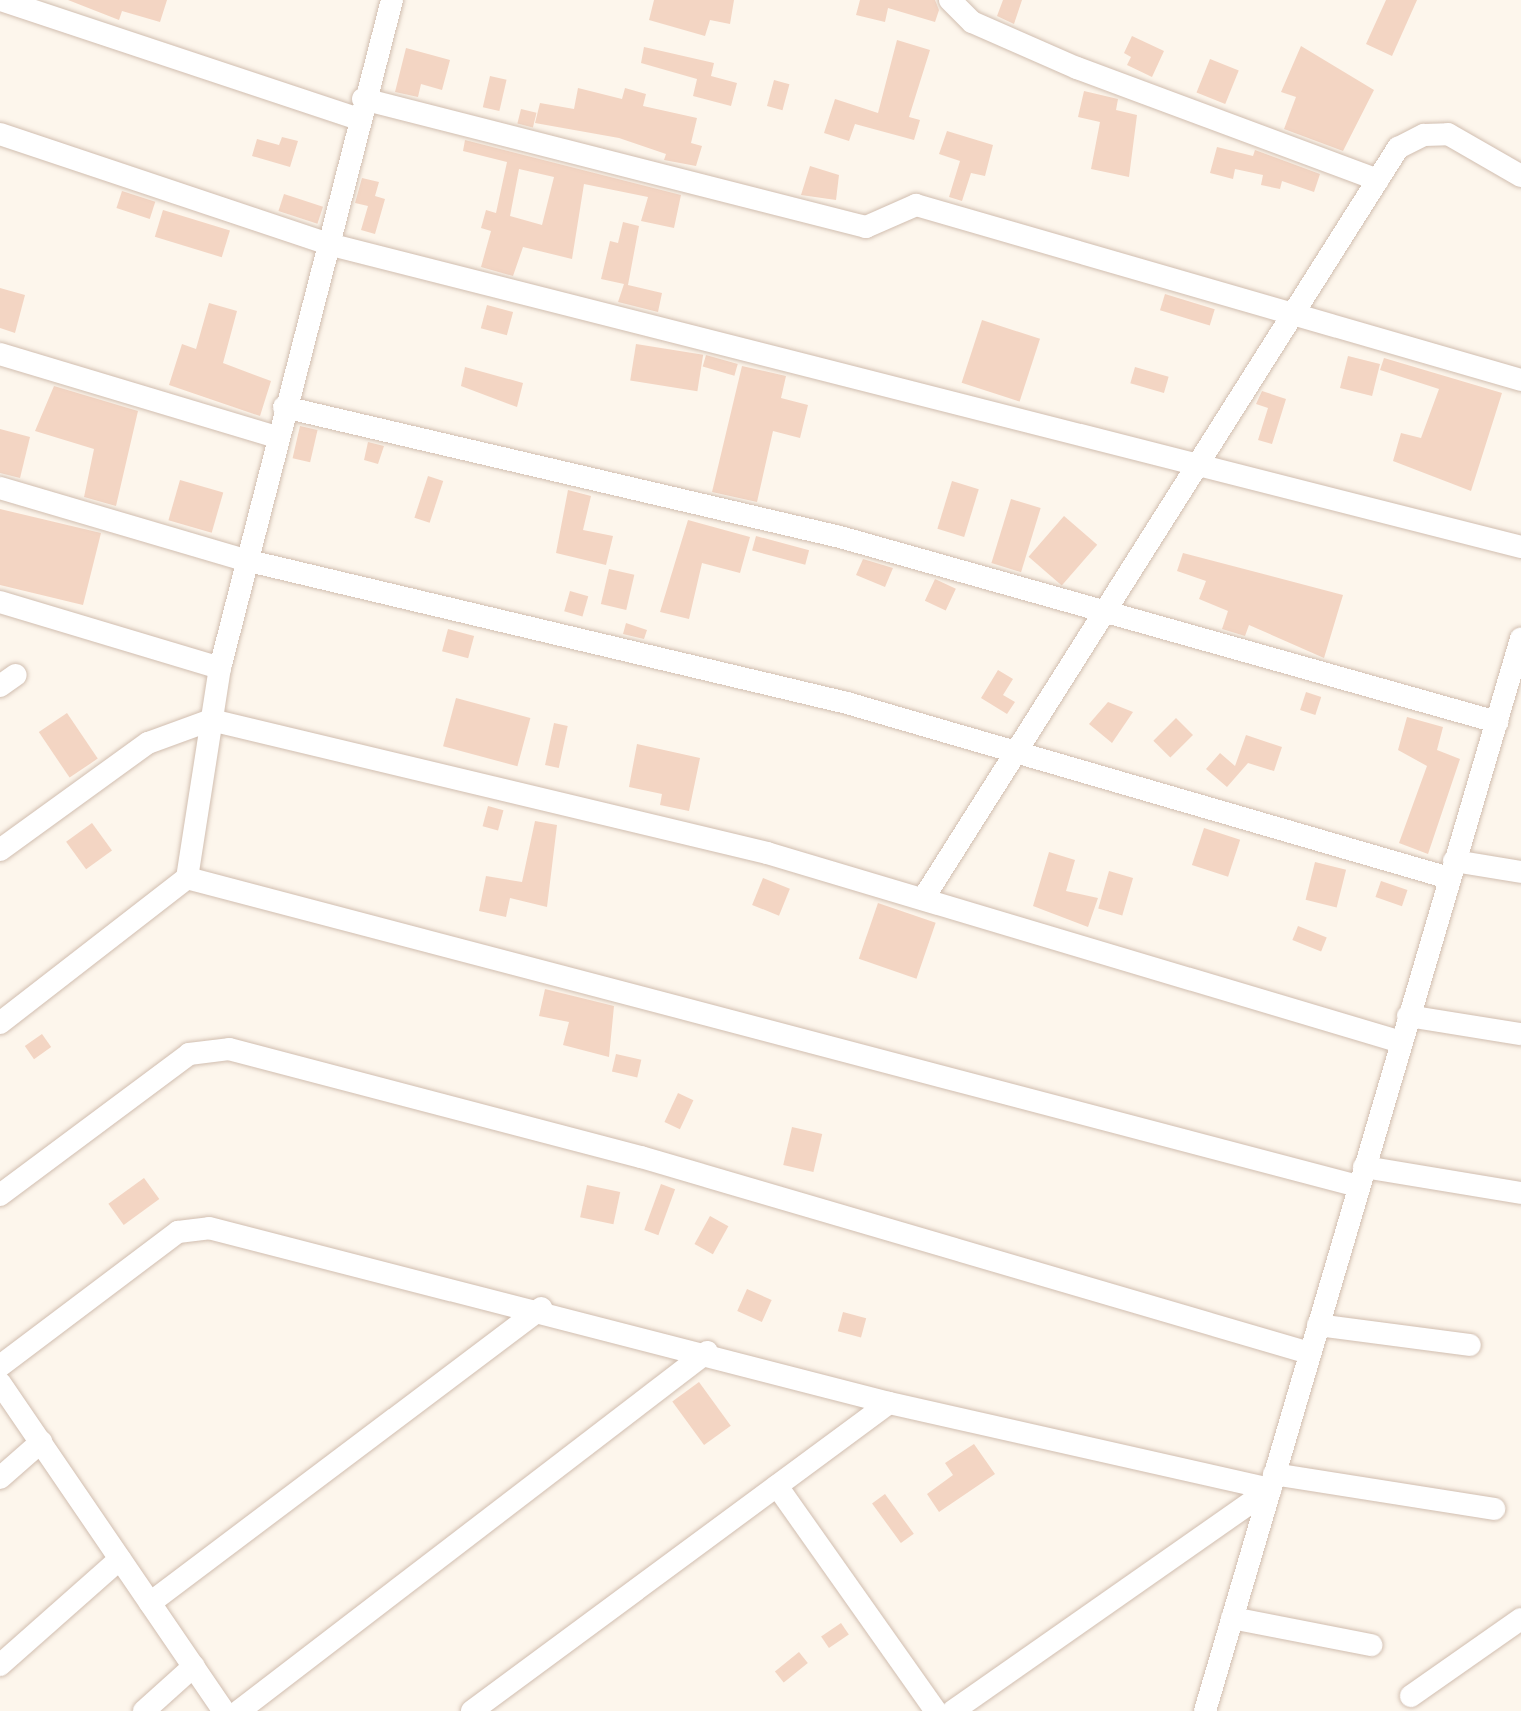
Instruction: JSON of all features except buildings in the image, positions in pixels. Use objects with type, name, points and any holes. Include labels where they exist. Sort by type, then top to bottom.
[{"type":"street","points":[[0,0],[361,109],[866,227],[916,205],[1521,380]]},
{"type":"street","points":[[0,1023],[187,878],[220,668],[276,436],[332,245],[361,109],[392,0]]},
{"type":"street","points":[[950,0],[972,22],[1077,68],[1378,180]]},
{"type":"street","points":[[0,134],[332,245],[1200,461],[1521,547]]},
{"type":"street","points":[[923,899],[1011,753],[1398,148],[1448,134],[1521,176]]},
{"type":"street","points":[[0,354],[276,436]]},
{"type":"street","points":[[284,407],[840,538],[1102,613],[1506,712]]},
{"type":"street","points":[[0,488],[246,560],[788,694],[847,703],[1011,753],[1451,869],[1521,872]]},
{"type":"street","points":[[0,602],[220,668]]},
{"type":"street","points":[[1187,1711],[1207,1704],[1451,869],[1506,712],[1521,639]]},
{"type":"street","points":[[0,850],[148,743],[212,720],[767,853],[1401,1042]]},
{"type":"street","points":[[187,878],[1361,1176],[1521,1193]]},
{"type":"street","points":[[1408,1016],[1521,1034]]},
{"type":"street","points":[[0,1194],[189,1054],[229,1049],[640,1158],[1310,1353]]},
{"type":"street","points":[[0,1366],[178,1232],[209,1228],[541,1308],[889,1403],[1272,1482],[1494,1508]]},
{"type":"street","points":[[150,1603],[541,1308]]},
{"type":"street","points":[[1318,1325],[1470,1346]]},
{"type":"street","points":[[239,1711],[708,1352]]},
{"type":"street","points":[[0,1383],[224,1711]]},
{"type":"street","points":[[472,1711],[889,1403]]},
{"type":"street","points":[[0,1478],[41,1442]]},
{"type":"street","points":[[952,1711],[1272,1482]]},
{"type":"street","points":[[777,1486],[936,1711]]},
{"type":"street","points":[[0,1665],[120,1559]]},
{"type":"street","points":[[1232,1618],[1371,1645]]},
{"type":"street","points":[[1411,1696],[1521,1619]]},
{"type":"street","points":[[144,1711],[194,1666]]}]
